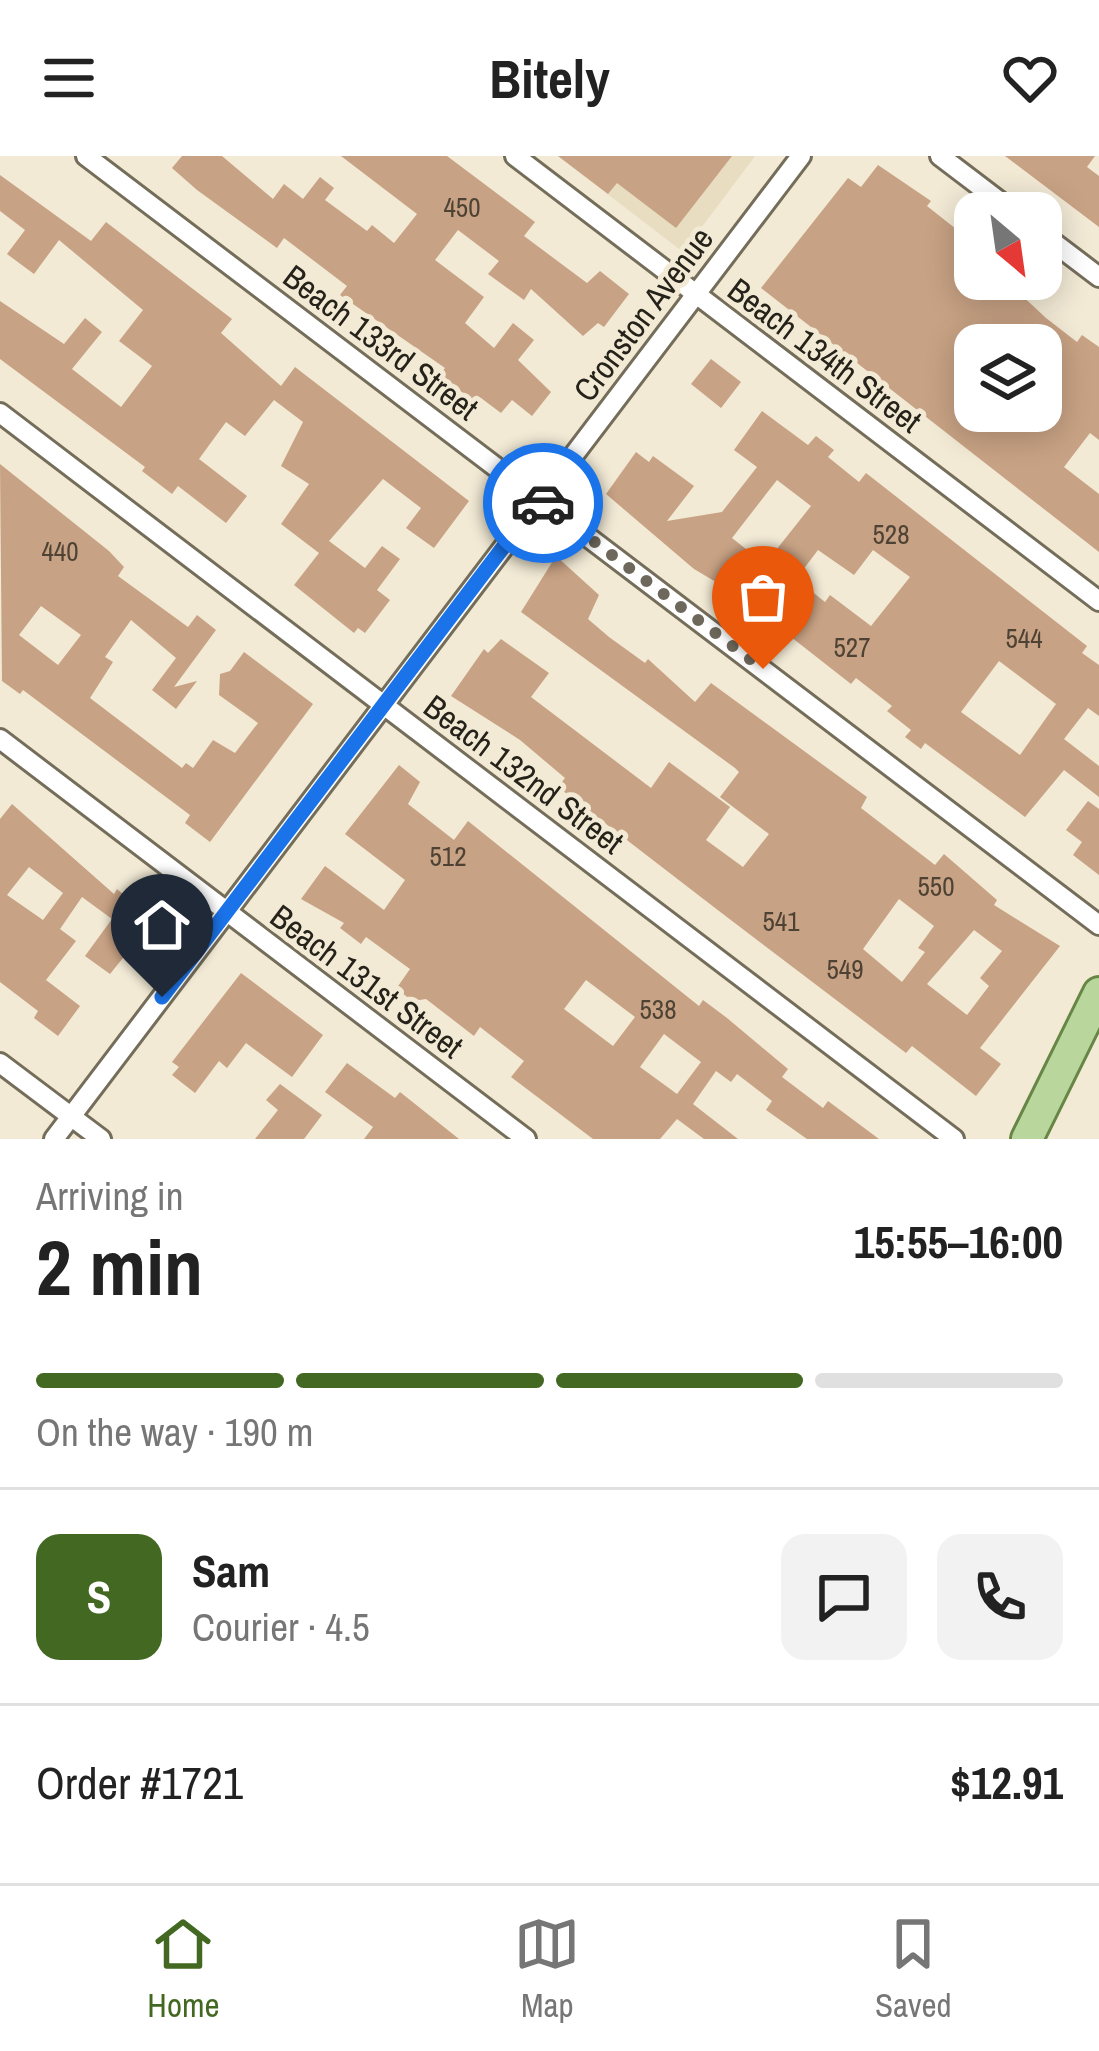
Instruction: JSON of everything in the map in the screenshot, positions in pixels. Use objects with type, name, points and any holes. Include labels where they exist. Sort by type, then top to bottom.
[{"type":"main road","points":[[1027,1139],[1099,993]]},
{"type":"street","name":"Beach 133rd Street","points":[[86,156],[1099,925]]},
{"type":"street","name":"Beach 134th Street","points":[[515,156],[1099,601]]},
{"type":"street","name":"Cronston Avenue","points":[[53,1139],[801,156]]},
{"type":"street","points":[[940,156],[987,192]]},
{"type":"street","points":[[1062,249],[1099,277]]},
{"type":"street","name":"Beach 132nd Street","points":[[0,413],[954,1139]]},
{"type":"street","name":"Beach 131st Street","points":[[0,739],[526,1139]]},
{"type":"street","points":[[0,1063],[100,1139]]},
{"type":"shaded area","points":[[558,156],[755,156],[683,252]]},
{"type":"building","points":[[182,156],[222,156],[273,199],[284,184],[303,199],[320,177],[334,188],[325,200],[367,231],[372,225],[394,243],[417,214],[341,156],[447,156],[535,222],[524,236],[587,283],[600,271],[629,294],[604,327],[598,323],[583,336],[531,289],[524,300],[488,274],[499,261],[458,230],[435,260],[484,297],[465,323],[494,348],[513,323],[534,340],[518,360],[551,392],[532,416],[512,400],[501,413],[481,398],[476,404],[440,374],[445,368],[340,295],[347,286],[284,238],[277,248],[197,190],[172,168]]},
{"type":"building","points":[[558,156],[732,156],[676,228],[617,183],[608,194]]},
{"type":"building","points":[[1005,156],[1095,156],[1087,167],[1099,176],[1099,227],[1062,199],[1062,192],[1053,192]]},
{"type":"building","points":[[878,165],[931,201],[927,206],[954,227],[954,300],[1027,300],[1054,324],[954,324],[954,432],[1062,432],[1062,330],[1077,342],[1082,335],[1099,347],[1099,440],[1090,433],[1064,467],[1099,494],[1099,552],[761,288],[848,178],[861,187]]},
{"type":"building","points":[[0,175],[91,241],[106,222],[232,319],[221,333],[281,386],[295,367],[469,501],[434,548],[406,528],[421,508],[383,479],[329,541],[365,568],[382,546],[400,559],[377,590],[390,600],[365,633],[358,628],[354,633],[294,585],[319,553],[281,524],[309,484],[281,466],[303,422],[274,400],[245,436],[226,422],[199,459],[247,496],[226,523],[178,486],[172,494],[142,471],[145,467],[0,359],[0,301],[64,344],[85,318],[102,332],[72,369],[121,407],[152,366],[119,341],[143,310],[59,240],[34,274],[7,254],[25,230],[0,211]]},
{"type":"building","points":[[711,359],[741,382],[721,408],[691,384]]},
{"type":"building","points":[[762,411],[808,445],[816,436],[834,450],[828,457],[859,482],[866,473],[1087,646],[1082,653],[1099,665],[1099,716],[1088,708],[1064,739],[1099,766],[1099,797],[1064,770],[1025,817],[925,743],[921,749],[905,737],[911,730],[887,711],[892,706],[856,678],[851,684],[736,594],[694,569],[606,494],[636,452],[649,462],[653,456],[694,486],[667,521],[722,512],[757,467],[734,450]],"holes":[[[777,480],[811,506],[765,564],[732,538]],[[818,550],[854,575],[873,550],[910,577],[871,626],[830,595],[825,602],[796,579]],[[999,661],[1056,704],[1020,755],[961,712]]]},
{"type":"building","points":[[0,464],[109,551],[124,567],[118,576],[188,627],[197,615],[216,630],[174,687],[197,681],[176,709],[152,690],[176,658],[131,620],[105,657],[113,662],[90,698],[182,768],[186,763],[193,768],[213,740],[235,753],[258,723],[219,695],[220,674],[230,671],[244,652],[313,704],[210,842],[185,823],[190,815],[23,690],[20,694],[2,681]],"holes":[[[41,606],[81,635],[58,665],[19,635]]]},
{"type":"building","points":[[556,556],[599,595],[588,619],[609,637],[645,663],[648,659],[695,702],[711,683],[867,797],[861,808],[935,865],[944,854],[997,900],[994,905],[1060,946],[980,1048],[1001,1064],[976,1096],[912,1046],[906,1053],[719,911],[558,787],[565,778],[520,740],[451,696],[484,649],[488,653],[501,639],[549,673],[531,697],[651,788],[669,762],[730,807],[706,840],[743,867],[769,834],[720,797],[739,772],[521,612]],"holes":[[[899,899],[934,926],[918,948],[925,952],[902,982],[863,949]],[[974,930],[1002,951],[980,978],[989,986],[967,1015],[927,984]]]},
{"type":"building","points":[[399,765],[420,782],[408,804],[454,840],[468,821],[699,1006],[703,1000],[727,1018],[788,1069],[782,1077],[823,1108],[828,1101],[879,1139],[807,1139],[766,1110],[772,1101],[737,1074],[731,1082],[716,1071],[693,1104],[738,1139],[704,1139],[677,1119],[660,1139],[593,1139],[511,1077],[524,1061],[480,1027],[474,1036],[426,999],[413,1001],[396,989],[410,969],[366,937],[361,944],[340,928],[344,923],[301,899],[325,866],[384,910],[405,880],[345,834]],"holes":[[[586,980],[635,1017],[613,1046],[564,1009]],[[664,1034],[701,1062],[677,1094],[640,1067]]]},
{"type":"building","points":[[1088,801],[1099,809],[1099,875],[1073,855],[1082,842],[1066,830]]},
{"type":"building","points":[[12,804],[114,894],[117,889],[124,895],[130,888],[160,912],[110,974],[85,956],[112,919],[82,897],[60,929],[76,941],[46,980],[80,1006],[58,1036],[34,1018],[38,1011],[0,982],[0,819]],"holes":[[[29,867],[63,893],[43,920],[7,895]]]},
{"type":"building","points":[[241,973],[323,1035],[292,1077],[246,1043],[227,1068],[219,1061],[195,1093],[172,1075],[179,1067],[172,1062]]},
{"type":"building","points":[[347,1063],[395,1098],[400,1092],[459,1139],[364,1139],[373,1127],[325,1092]]},
{"type":"building","points":[[280,1084],[322,1115],[304,1139],[255,1139],[278,1110],[266,1100]]},
{"type":"way so far","points":[[543,503],[763,669]]},
{"type":"route","points":[[162,997],[539,500],[543,503]]}]
